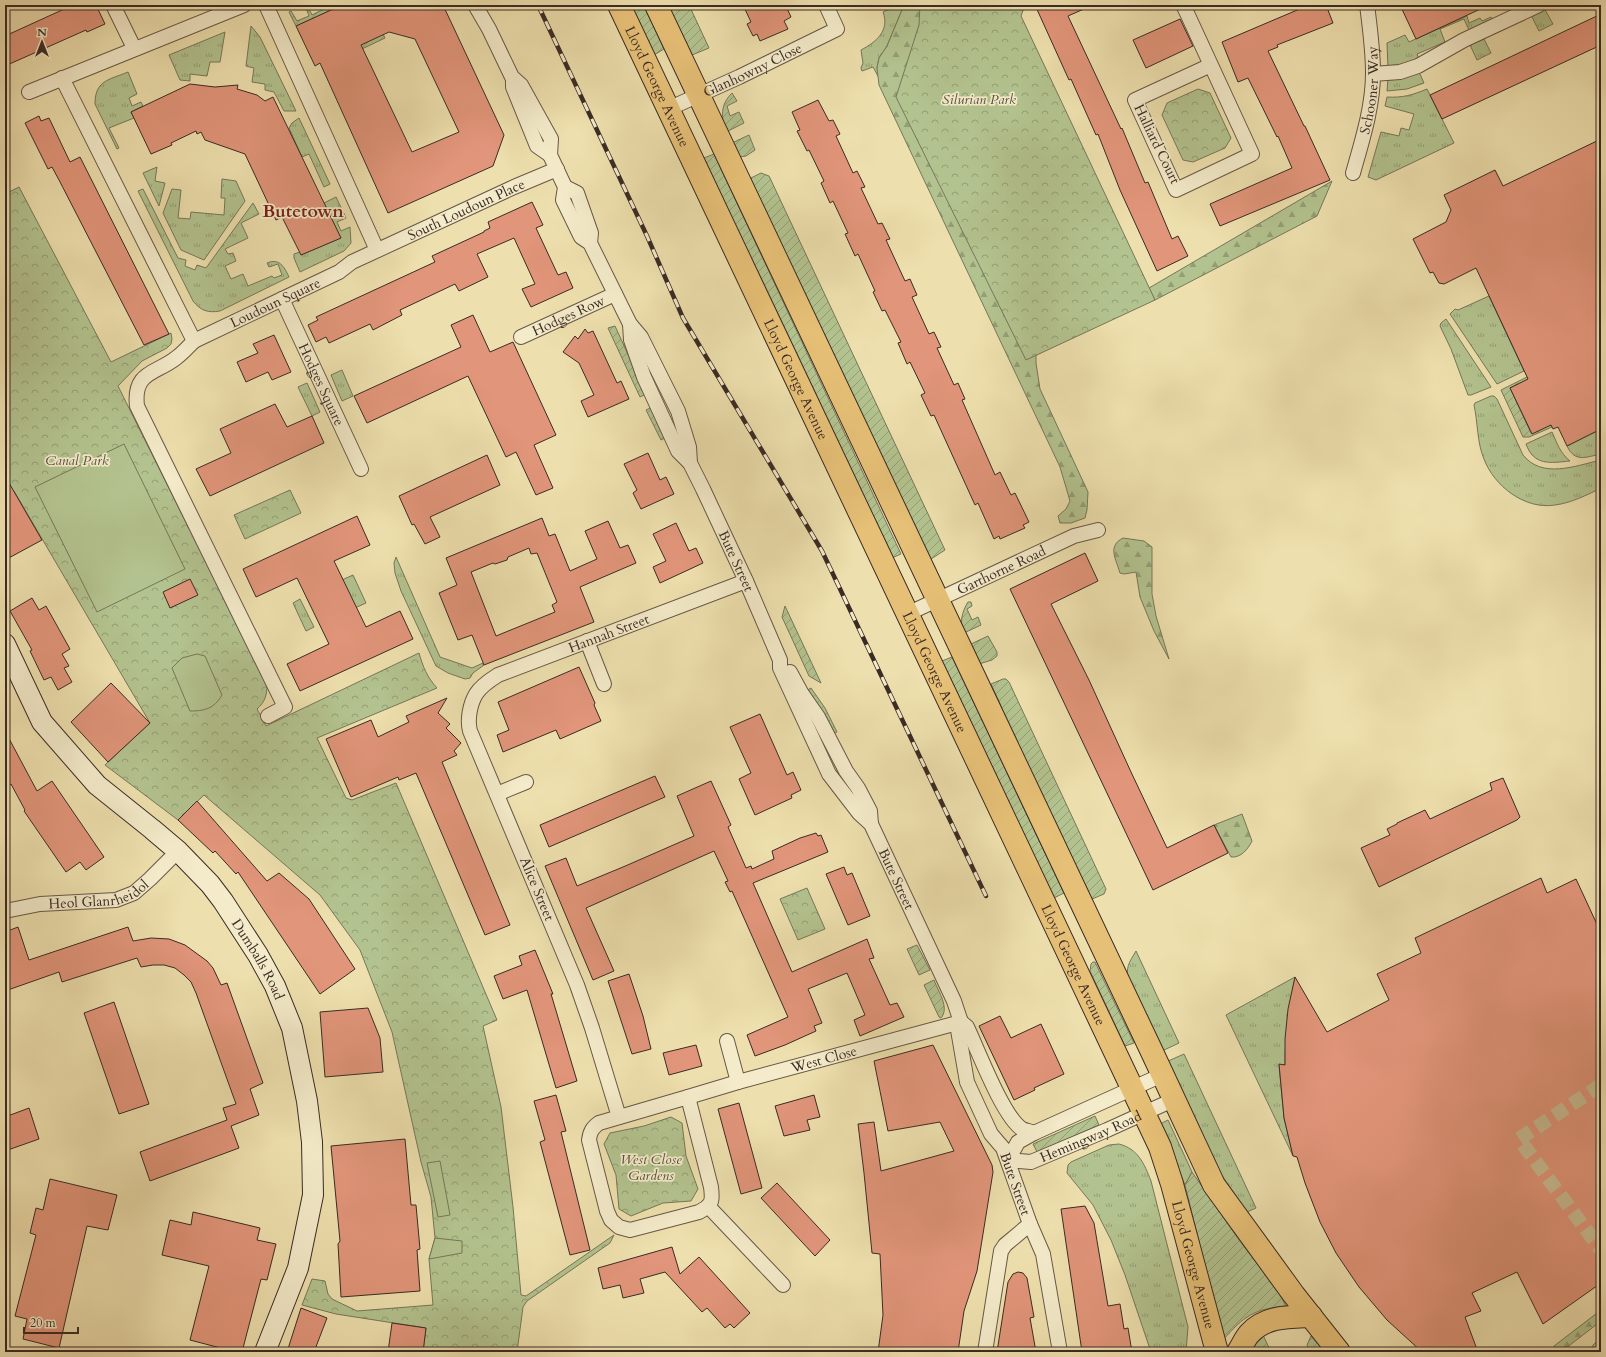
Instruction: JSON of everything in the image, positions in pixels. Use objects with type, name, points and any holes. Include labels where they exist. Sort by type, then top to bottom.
[{"type":"main road","name":"Lloyd George Avenue","points":[[619,5],[1131,1089],[1160,1147],[1167,1167],[1217,1352]]},
{"type":"main road","points":[[656,5],[1214,1185],[1339,1352]]},
{"type":"main road","points":[[1238,1352],[1249,1334],[1265,1322],[1286,1317],[1311,1316]]},
{"type":"street","points":[[113,5],[134,48]]},
{"type":"street","points":[[29,92],[134,48],[244,5]]},
{"type":"street","points":[[266,5],[377,250]]},
{"type":"street","name":"Bute Street","points":[[475,5],[489,28],[512,77],[513,87],[537,146],[550,155],[557,169],[565,187],[563,200],[581,237],[590,243],[630,324],[631,340],[644,377],[678,451],[690,463],[746,581],[780,660],[780,668],[790,693],[829,774],[859,813],[871,824],[954,1001],[961,1022],[967,1027],[1007,1111],[1022,1129],[1034,1133]]},
{"type":"street","name":"Glanhowny Close","points":[[668,109],[751,72],[837,29],[826,5]]},
{"type":"street","name":"Halliard Court","points":[[1183,5],[1211,65],[1252,154],[1176,190],[1135,100],[1211,65]]},
{"type":"street","name":"Schooner Way","points":[[1353,173],[1368,115],[1373,74],[1371,32],[1367,5]]},
{"type":"street","points":[[1373,74],[1400,72],[1418,66],[1464,40],[1539,5]]},
{"type":"street","points":[[62,78],[194,341],[176,359],[149,373],[142,380],[136,397],[137,406],[285,707],[268,716]]},
{"type":"street","name":"South Loudoun Place","points":[[377,250],[514,187],[557,169]]},
{"type":"street","name":"Loudoun Square","points":[[194,341],[339,272],[352,262],[377,250]]},
{"type":"street","name":"Hodges Row","points":[[521,337],[615,294]]},
{"type":"street","name":"Hodges Square","points":[[282,300],[361,469]]},
{"type":"street","name":"Garthorne Road","points":[[907,614],[1068,538],[1098,530]]},
{"type":"street","name":"Hannah Street","points":[[476,694],[489,681],[498,675],[746,581]]},
{"type":"street","points":[[587,641],[604,684]]},
{"type":"street","name":"Dumballs Road","points":[[5,644],[42,722],[97,785],[178,851],[210,884],[223,901],[258,955],[275,986],[292,1028],[307,1101],[312,1149],[313,1195],[310,1216],[298,1268],[265,1352]]},
{"type":"street","name":"Alice Street","points":[[476,694],[468,722],[472,738],[578,984],[618,1117]]},
{"type":"street","points":[[497,794],[526,782]]},
{"type":"street","name":"Heol Glanrheidol","points":[[5,911],[40,904],[116,900],[134,892],[150,879],[178,851]]},
{"type":"street","name":"Bute Street","points":[[961,1022],[958,1030],[967,1082],[991,1134],[1004,1148],[1030,1224],[1043,1254],[1060,1352]]},
{"type":"street","name":"West Close","points":[[708,1206],[699,1212],[630,1230],[619,1227],[611,1220],[607,1211],[589,1140],[593,1127],[599,1123],[618,1117],[738,1082],[961,1022]]},
{"type":"street","points":[[727,1041],[738,1082]]},
{"type":"street","name":"Hemingway Road","points":[[1162,1075],[1034,1133],[1018,1142],[1008,1160],[1030,1162],[1144,1114],[1173,1100]]},
{"type":"street","points":[[688,1097],[713,1197],[708,1206],[783,1284]]},
{"type":"street","points":[[985,1352],[1001,1251],[1005,1245],[1030,1224]]},
{"type":"green space","points":[[305,5],[307,5],[312,15],[330,5],[342,5],[296,26],[289,12],[291,11],[297,21],[309,16]]},
{"type":"green space","points":[[631,5],[644,5],[664,49],[654,55]]},
{"type":"green space","points":[[668,5],[689,5],[709,48],[692,55]]},
{"type":"green space","points":[[898,5],[904,5],[887,46],[879,58],[877,68],[879,78],[873,67],[862,71],[861,68],[863,63],[861,50],[872,43],[883,30],[885,19],[883,12]]},
{"type":"green space","points":[[904,5],[977,5],[1036,341],[1036,363],[1040,389],[1088,492],[1085,518],[1071,523],[1060,523],[1058,516],[1066,509],[1070,501],[1060,467],[879,85],[877,68],[879,58],[887,46]]},
{"type":"green space","name":"Silurian Park","points":[[920,5],[1025,5],[1021,16],[1155,300],[1026,360],[896,97],[919,25]]},
{"type":"green space","points":[[1544,8],[1553,24],[1539,31],[1531,15]]},
{"type":"green space","points":[[1467,16],[1469,23],[1480,18],[1482,21],[1491,17],[1492,19],[1469,30],[1464,19],[1440,29],[1445,42],[1417,54],[1419,60],[1407,65],[1388,68],[1387,43],[1405,35],[1409,42]]},
{"type":"green space","points":[[251,26],[260,37],[296,111],[284,111],[274,92],[265,90],[265,84],[252,82],[254,68],[246,66]]},
{"type":"green space","points":[[225,32],[220,62],[210,62],[207,76],[190,74],[190,81],[180,80],[169,55]]},
{"type":"green space","points":[[383,34],[385,38],[345,57],[343,53]]},
{"type":"green space","points":[[1484,39],[1491,53],[1477,60],[1470,45]]},
{"type":"green space","points":[[128,72],[137,94],[129,98],[132,106],[141,102],[143,106],[131,112],[134,118],[109,128],[119,148],[117,149],[95,104],[96,96],[97,90],[104,82]]},
{"type":"green space","points":[[1419,72],[1424,83],[1407,89],[1387,91],[1388,78]]},
{"type":"green space","points":[[1198,89],[1210,93],[1231,138],[1225,148],[1193,162],[1183,160],[1162,115],[1167,103]]},
{"type":"green space","points":[[1427,89],[1454,143],[1376,180],[1368,177],[1381,132],[1399,136],[1401,128],[1409,130],[1414,114],[1385,106],[1387,97],[1407,96]]},
{"type":"green space","points":[[732,93],[737,101],[727,106],[730,116],[739,112],[744,123],[726,132],[723,121],[723,111],[725,102]]},
{"type":"green space","points":[[299,118],[330,184],[324,187],[309,154],[302,157],[289,128],[292,123]]},
{"type":"green space","points":[[749,135],[755,150],[746,156],[739,157],[732,143]]},
{"type":"green space","points":[[714,154],[901,554],[892,558],[704,158]]},
{"type":"green space","points":[[157,167],[155,181],[165,183],[159,206],[143,173]]},
{"type":"green space","points":[[761,173],[769,176],[945,550],[931,559],[928,558],[751,181],[751,178]]},
{"type":"green space","points":[[222,179],[236,181],[245,201],[204,260],[181,250],[163,213],[172,189],[181,190],[178,218],[190,219],[191,212],[224,215],[225,198],[221,198]]},
{"type":"green space","points":[[1332,181],[1317,216],[1155,300],[1149,288]]},
{"type":"green space","name":"Canal Park","points":[[19,187],[111,362],[171,333],[171,344],[167,348],[142,361],[118,386],[267,685],[265,698],[257,709],[266,726],[419,653],[426,672],[437,688],[317,738],[346,798],[352,800],[396,783],[497,1020],[483,1026],[501,1107],[513,1207],[521,1295],[526,1296],[614,1235],[610,1243],[527,1301],[523,1307],[517,1352],[423,1352],[426,1328],[336,1314],[302,1305],[312,1279],[325,1281],[328,1294],[332,1299],[357,1311],[433,1305],[429,1259],[435,1238],[431,1197],[421,1162],[392,1032],[360,950],[320,895],[204,795],[178,820],[105,765],[150,723],[14,491],[5,495],[5,194]]},
{"type":"green space","points":[[143,189],[178,258],[186,260],[185,266],[195,270],[197,265],[206,268],[253,203],[259,214],[241,223],[248,238],[225,249],[228,254],[233,253],[236,261],[225,266],[231,279],[243,274],[248,286],[272,276],[274,278],[282,275],[278,264],[269,267],[267,263],[271,262],[278,262],[281,264],[289,277],[220,311],[212,312],[202,309],[193,301],[138,191]]},
{"type":"green space","points":[[336,197],[346,218],[337,222],[341,231],[350,227],[351,243],[344,251],[300,272],[294,258],[294,254],[300,252],[301,255],[341,238],[324,203]]},
{"type":"green space","points":[[1489,296],[1524,371],[1497,384],[1450,314],[1455,309],[1458,310]]},
{"type":"green space","points":[[1446,319],[1491,387],[1468,395],[1451,349],[1440,326]]},
{"type":"green space","points":[[615,326],[646,394],[640,397],[608,328]]},
{"type":"green space","points":[[342,370],[353,396],[342,401],[331,375]]},
{"type":"green space","points":[[1527,377],[1529,379],[1510,388],[1531,433],[1551,425],[1552,427],[1529,437],[1523,437],[1501,390]]},
{"type":"green space","points":[[307,383],[320,412],[312,416],[298,387]]},
{"type":"green space","points":[[1494,396],[1497,399],[1523,455],[1531,462],[1540,467],[1559,469],[1601,460],[1601,488],[1585,496],[1567,502],[1544,506],[1522,500],[1503,487],[1495,478],[1484,459],[1479,440],[1474,405],[1475,403]]},
{"type":"green space","points":[[652,407],[667,437],[661,440],[646,410]]},
{"type":"green space","points":[[1601,429],[1601,454],[1581,458],[1574,455],[1567,446]]},
{"type":"green space","points":[[1552,432],[1561,451],[1570,461],[1544,462],[1538,460],[1529,451],[1526,444]]},
{"type":"green space","points":[[124,444],[185,569],[97,612],[35,487]]},
{"type":"green space","points":[[290,490],[301,513],[245,539],[234,515]]},
{"type":"green space","points":[[1123,538],[1144,541],[1152,547],[1152,594],[1156,616],[1169,659],[1154,631],[1140,597],[1136,572],[1124,574],[1120,573],[1115,558],[1114,549],[1118,541]]},
{"type":"green space","points":[[396,557],[440,657],[472,668],[483,663],[484,665],[473,673],[470,678],[465,679],[448,673],[436,666],[401,591],[395,573],[394,563]]},
{"type":"green space","points":[[353,575],[366,603],[337,616],[324,588]]},
{"type":"green space","points":[[300,599],[314,627],[306,631],[293,603]]},
{"type":"green space","points":[[968,602],[971,602],[972,606],[967,609],[972,620],[978,617],[981,625],[964,633],[962,629],[962,617]]},
{"type":"green space","points":[[785,606],[821,683],[809,676],[782,617]]},
{"type":"green space","points":[[988,636],[997,652],[997,656],[992,660],[979,664],[969,645]]},
{"type":"green space","points":[[197,654],[205,656],[222,695],[216,703],[208,708],[190,711],[172,668],[182,658]]},
{"type":"green space","points":[[952,657],[1064,893],[1054,898],[942,661]]},
{"type":"green space","points":[[1006,679],[1009,682],[1106,889],[1104,894],[1092,899],[1090,898],[1000,709],[1001,706],[991,684]]},
{"type":"green space","points":[[811,688],[825,708],[837,732],[832,734],[806,691]]},
{"type":"green space","points":[[1242,814],[1252,841],[1246,850],[1241,854],[1231,857],[1214,825]]},
{"type":"green space","points":[[807,888],[825,929],[798,940],[780,899]]},
{"type":"green space","points":[[917,945],[930,970],[919,975],[907,949]]},
{"type":"green space","points":[[1136,951],[1179,1043],[1162,1051],[1129,982],[1127,973],[1128,965]]},
{"type":"green space","points":[[1095,962],[1134,1043],[1125,1046],[1090,971],[1091,964]]},
{"type":"green space","points":[[1295,977],[1288,1021],[1285,1065],[1279,1065],[1284,1118],[1293,1156],[1226,1015]]},
{"type":"green space","points":[[934,980],[944,1004],[941,1018],[939,1017],[924,985]]},
{"type":"green space","points":[[1184,1054],[1256,1208],[1247,1212],[1219,1171],[1166,1062]]},
{"type":"green space","points":[[1095,1116],[1099,1125],[1037,1152],[1033,1144]]},
{"type":"green space","name":"West Close Gardens","points":[[671,1117],[682,1123],[686,1156],[698,1189],[691,1201],[663,1203],[631,1216],[619,1209],[616,1175],[604,1144],[610,1133],[644,1126]]},
{"type":"green space","points":[[1168,1120],[1192,1172],[1185,1185],[1160,1124]]},
{"type":"green space","points":[[1119,1144],[1126,1146],[1136,1153],[1146,1168],[1151,1181],[1188,1327],[1186,1352],[1151,1352],[1125,1275],[1111,1240],[1093,1205],[1067,1173],[1068,1165],[1071,1162],[1109,1145]]},
{"type":"green space","points":[[440,1161],[450,1215],[438,1217],[427,1163]]},
{"type":"green space","points":[[1192,1172],[1239,1240],[1276,1288],[1286,1306],[1266,1309],[1250,1315],[1237,1325],[1223,1340],[1185,1185]]},
{"type":"green space","points":[[435,1238],[462,1241],[462,1253],[429,1259]]},
{"type":"green space","points":[[1601,1310],[1601,1321],[1561,1352],[1556,1352],[1554,1346]]},
{"type":"green space","points":[[1262,1333],[1271,1352],[1243,1352]]},
{"type":"green space","points":[[1311,1336],[1325,1352],[1310,1352],[1307,1345]]},
{"type":"green space","points":[[1601,1338],[1601,1352],[1588,1352],[1594,1344]]},
{"type":"building","points":[[73,5],[96,5],[105,24],[87,32],[86,30],[5,66],[5,36]]},
{"type":"building","points":[[342,5],[443,5],[504,135],[493,166],[388,213],[320,63],[315,66],[296,26]],"holes":[[[389,32],[415,39],[459,132],[412,152],[361,45]]]},
{"type":"building","points":[[743,5],[779,5],[781,8],[786,6],[791,17],[784,21],[788,29],[760,41],[757,34],[753,36],[747,24],[751,22]]},
{"type":"building","points":[[1035,5],[1093,5],[1068,16],[1121,129],[1122,128],[1145,183],[1148,182],[1172,239],[1178,236],[1188,256],[1157,271],[1120,190],[1098,134],[1096,135],[1071,79],[1069,80]]},
{"type":"building","points":[[1309,5],[1326,5],[1333,23],[1277,45],[1278,47],[1268,51],[1330,180],[1220,226],[1210,204],[1292,168],[1278,136],[1277,137],[1248,78],[1238,82],[1222,42]]},
{"type":"building","points":[[1400,5],[1489,5],[1416,39]]},
{"type":"building","points":[[1601,14],[1601,45],[1442,119],[1430,95]]},
{"type":"building","points":[[1180,19],[1193,46],[1146,68],[1133,40]]},
{"type":"building","points":[[190,84],[215,87],[238,85],[237,89],[257,95],[265,101],[273,97],[341,238],[301,255],[282,217],[276,220],[245,154],[205,140],[201,132],[197,134],[196,131],[171,143],[172,145],[151,154],[131,112]]},
{"type":"building","points":[[818,100],[829,121],[833,120],[840,134],[836,136],[853,173],[857,171],[865,187],[861,188],[878,224],[882,223],[890,239],[886,240],[905,281],[910,279],[917,295],[912,297],[929,334],[934,332],[941,347],[937,348],[954,385],[958,383],[965,399],[962,400],[995,475],[1000,472],[1011,495],[1015,493],[1029,522],[1023,525],[1025,528],[1000,539],[999,536],[994,539],[978,503],[975,505],[934,415],[931,416],[921,395],[925,393],[910,362],[907,364],[898,343],[901,342],[885,310],[882,311],[873,292],[875,291],[858,254],[855,256],[845,234],[848,233],[833,201],[830,203],[821,183],[824,181],[809,150],[807,151],[797,131],[800,130],[792,112]]},
{"type":"building","points":[[39,116],[41,121],[49,118],[70,162],[80,157],[169,334],[144,345],[59,180],[52,167],[48,169],[25,123]]},
{"type":"building","points":[[1601,139],[1601,429],[1567,446],[1558,427],[1553,429],[1551,425],[1532,434],[1510,388],[1528,379],[1476,268],[1444,284],[1439,283],[1433,272],[1430,273],[1413,239],[1446,222],[1451,210],[1444,195],[1495,170],[1503,186]]},
{"type":"building","points":[[532,202],[543,225],[536,228],[558,275],[566,272],[573,288],[531,307],[522,289],[535,284],[514,238],[477,254],[488,277],[459,291],[455,284],[400,310],[402,315],[373,330],[370,324],[329,343],[326,337],[316,342],[308,325],[318,320],[316,317],[435,262],[432,256],[484,232],[490,228],[488,222]]},
{"type":"building","points":[[473,315],[490,352],[513,342],[556,435],[534,445],[553,488],[536,495],[516,452],[506,457],[468,376],[367,423],[354,396],[461,347],[451,325]]},
{"type":"building","points":[[585,329],[588,333],[593,331],[617,383],[621,381],[629,399],[588,417],[581,401],[594,395],[579,363],[563,352],[575,336],[578,339]]},
{"type":"building","points":[[274,335],[291,372],[272,380],[268,372],[246,382],[237,362],[258,353],[253,344]]},
{"type":"building","points":[[275,404],[287,427],[312,416],[324,443],[210,496],[196,469],[231,453],[220,429]]},
{"type":"building","points":[[648,453],[660,480],[666,477],[674,494],[641,509],[633,493],[637,490],[624,464]]},
{"type":"building","points":[[487,455],[500,485],[430,517],[440,537],[425,544],[414,524],[412,525],[399,496]]},
{"type":"building","points":[[5,476],[42,540],[5,560]]},
{"type":"building","points":[[357,516],[370,545],[334,561],[366,627],[400,611],[413,639],[300,691],[287,664],[329,644],[297,578],[256,597],[243,569]]},
{"type":"building","points":[[542,518],[549,536],[555,534],[570,571],[597,559],[585,531],[608,521],[620,548],[628,545],[636,563],[580,587],[594,622],[484,665],[472,635],[458,640],[439,593],[457,585],[446,558]],"holes":[[[529,548],[531,554],[537,553],[557,602],[552,605],[555,612],[496,636],[471,572],[493,563],[495,564],[507,560],[508,557]]]},
{"type":"building","points":[[676,523],[689,551],[696,548],[703,563],[660,583],[653,567],[666,561],[653,534]]},
{"type":"building","points":[[1085,553],[1098,581],[1051,604],[1089,680],[1167,848],[1214,825],[1228,853],[1153,890],[1010,589]]},
{"type":"building","points":[[190,579],[198,595],[170,608],[163,592]]},
{"type":"building","points":[[32,598],[39,610],[46,606],[70,649],[62,654],[69,666],[64,668],[72,682],[58,690],[51,677],[44,680],[30,651],[32,650],[10,611]]},
{"type":"building","points":[[579,667],[595,703],[594,705],[601,721],[560,739],[556,730],[503,752],[497,735],[509,730],[498,702]]},
{"type":"building","points":[[111,683],[150,723],[108,762],[71,722]]},
{"type":"building","points":[[447,698],[438,713],[450,724],[446,728],[461,743],[454,751],[457,755],[442,762],[510,925],[485,935],[416,773],[399,780],[398,777],[351,797],[326,739],[371,720],[378,737],[409,722],[406,716]]},
{"type":"building","points":[[760,714],[787,775],[793,772],[801,790],[791,795],[792,798],[755,815],[739,779],[751,773],[730,727]]},
{"type":"building","points":[[5,731],[37,791],[52,781],[104,857],[86,870],[80,862],[66,872],[24,811],[25,810],[11,784],[5,788]]},
{"type":"building","points":[[655,776],[665,797],[549,847],[540,825]]},
{"type":"building","points":[[1503,778],[1520,817],[1517,820],[1379,887],[1361,848],[1390,835],[1387,829],[1397,823],[1425,810],[1430,819],[1492,790],[1490,783]]},
{"type":"building","points":[[711,781],[731,825],[728,827],[746,868],[751,866],[752,869],[774,859],[772,851],[800,838],[816,833],[818,836],[821,835],[828,852],[753,883],[792,972],[867,939],[874,958],[869,959],[890,1005],[897,1003],[904,1017],[860,1036],[854,1020],[865,1015],[847,973],[808,989],[822,1023],[814,1026],[816,1031],[755,1056],[747,1035],[788,1017],[732,891],[730,892],[725,882],[728,881],[714,851],[586,908],[614,971],[593,980],[545,866],[566,858],[577,886],[694,836],[677,796]]},
{"type":"building","points":[[197,801],[267,881],[279,873],[309,899],[355,969],[320,994],[238,872],[236,874],[215,851],[213,853],[178,820]]},
{"type":"building","points":[[844,867],[847,875],[852,873],[870,916],[848,925],[826,874]]},
{"type":"building","points":[[1541,878],[1547,893],[1576,879],[1601,933],[1601,1283],[1543,1324],[1517,1272],[1472,1293],[1481,1311],[1465,1317],[1478,1352],[1422,1352],[1387,1320],[1359,1287],[1336,1253],[1320,1222],[1297,1157],[1293,1156],[1284,1118],[1279,1064],[1285,1065],[1285,1039],[1288,1009],[1295,977],[1327,1032],[1389,1000],[1377,974],[1421,953],[1415,938]]},
{"type":"building","points":[[18,927],[29,960],[128,927],[133,941],[151,938],[169,939],[185,945],[207,961],[213,968],[221,985],[227,983],[263,1083],[250,1089],[259,1115],[231,1126],[239,1148],[150,1181],[140,1152],[227,1120],[223,1108],[236,1104],[191,982],[175,968],[164,965],[141,967],[137,958],[62,982],[59,972],[5,991],[5,932]]},
{"type":"building","points":[[535,950],[553,994],[551,994],[577,1081],[556,1088],[527,990],[503,999],[494,976],[522,965],[519,956]]},
{"type":"building","points":[[629,974],[643,1016],[651,1049],[632,1054],[608,981]]},
{"type":"building","points":[[114,1002],[149,1104],[119,1114],[84,1013]]},
{"type":"building","points":[[368,1008],[380,1038],[383,1072],[325,1077],[320,1012]]},
{"type":"building","points":[[1000,1016],[1011,1038],[1041,1024],[1064,1074],[1034,1088],[1035,1090],[1014,1100],[979,1026]]},
{"type":"building","points":[[696,1045],[702,1066],[669,1075],[663,1053]]},
{"type":"building","points":[[933,1045],[992,1165],[993,1172],[977,1271],[964,1311],[958,1352],[878,1352],[883,1315],[880,1254],[872,1253],[858,1124],[874,1122],[881,1171],[954,1151],[940,1122],[888,1131],[874,1061]]},
{"type":"building","points":[[556,1095],[566,1131],[561,1132],[590,1250],[570,1255],[540,1142],[545,1140],[534,1101]]},
{"type":"building","points":[[814,1095],[820,1117],[807,1120],[810,1130],[784,1136],[775,1106]]},
{"type":"building","points":[[739,1103],[762,1188],[741,1194],[718,1109]]},
{"type":"building","points":[[29,1108],[39,1139],[5,1151],[5,1117]]},
{"type":"building","points":[[405,1139],[411,1205],[416,1205],[420,1249],[417,1250],[420,1291],[341,1297],[338,1244],[340,1241],[331,1146]]},
{"type":"building","points":[[50,1179],[117,1195],[108,1230],[87,1226],[59,1348],[23,1339],[27,1319],[15,1316],[36,1235],[30,1233],[36,1208],[43,1210]]},
{"type":"building","points":[[777,1183],[830,1240],[815,1256],[761,1198]]},
{"type":"building","points":[[1085,1206],[1094,1223],[1108,1306],[1120,1304],[1124,1329],[1128,1328],[1132,1352],[1082,1352],[1061,1209]]},
{"type":"building","points":[[193,1212],[260,1228],[257,1240],[276,1244],[267,1280],[261,1279],[242,1352],[236,1352],[190,1340],[209,1266],[162,1255],[170,1220],[191,1225]]},
{"type":"building","points":[[672,1247],[680,1274],[699,1257],[750,1313],[734,1328],[730,1324],[725,1328],[707,1308],[702,1312],[665,1272],[640,1279],[644,1293],[623,1298],[620,1285],[603,1289],[598,1268]]},
{"type":"building","points":[[1018,1272],[1023,1273],[1027,1278],[1034,1317],[1030,1318],[1036,1352],[997,1352],[1008,1282],[1013,1274]]},
{"type":"building","points":[[301,1308],[327,1318],[314,1352],[287,1352]]},
{"type":"building","points":[[392,1323],[426,1328],[423,1352],[388,1352]]},
{"type":"tunnel","points":[[1601,1085],[1519,1139],[1601,1250]]},
{"type":"railway","points":[[538,5],[647,236],[683,318],[822,551],[986,896]]},
{"type":"district","name":"Butetown","points":[[303,211]]}]
